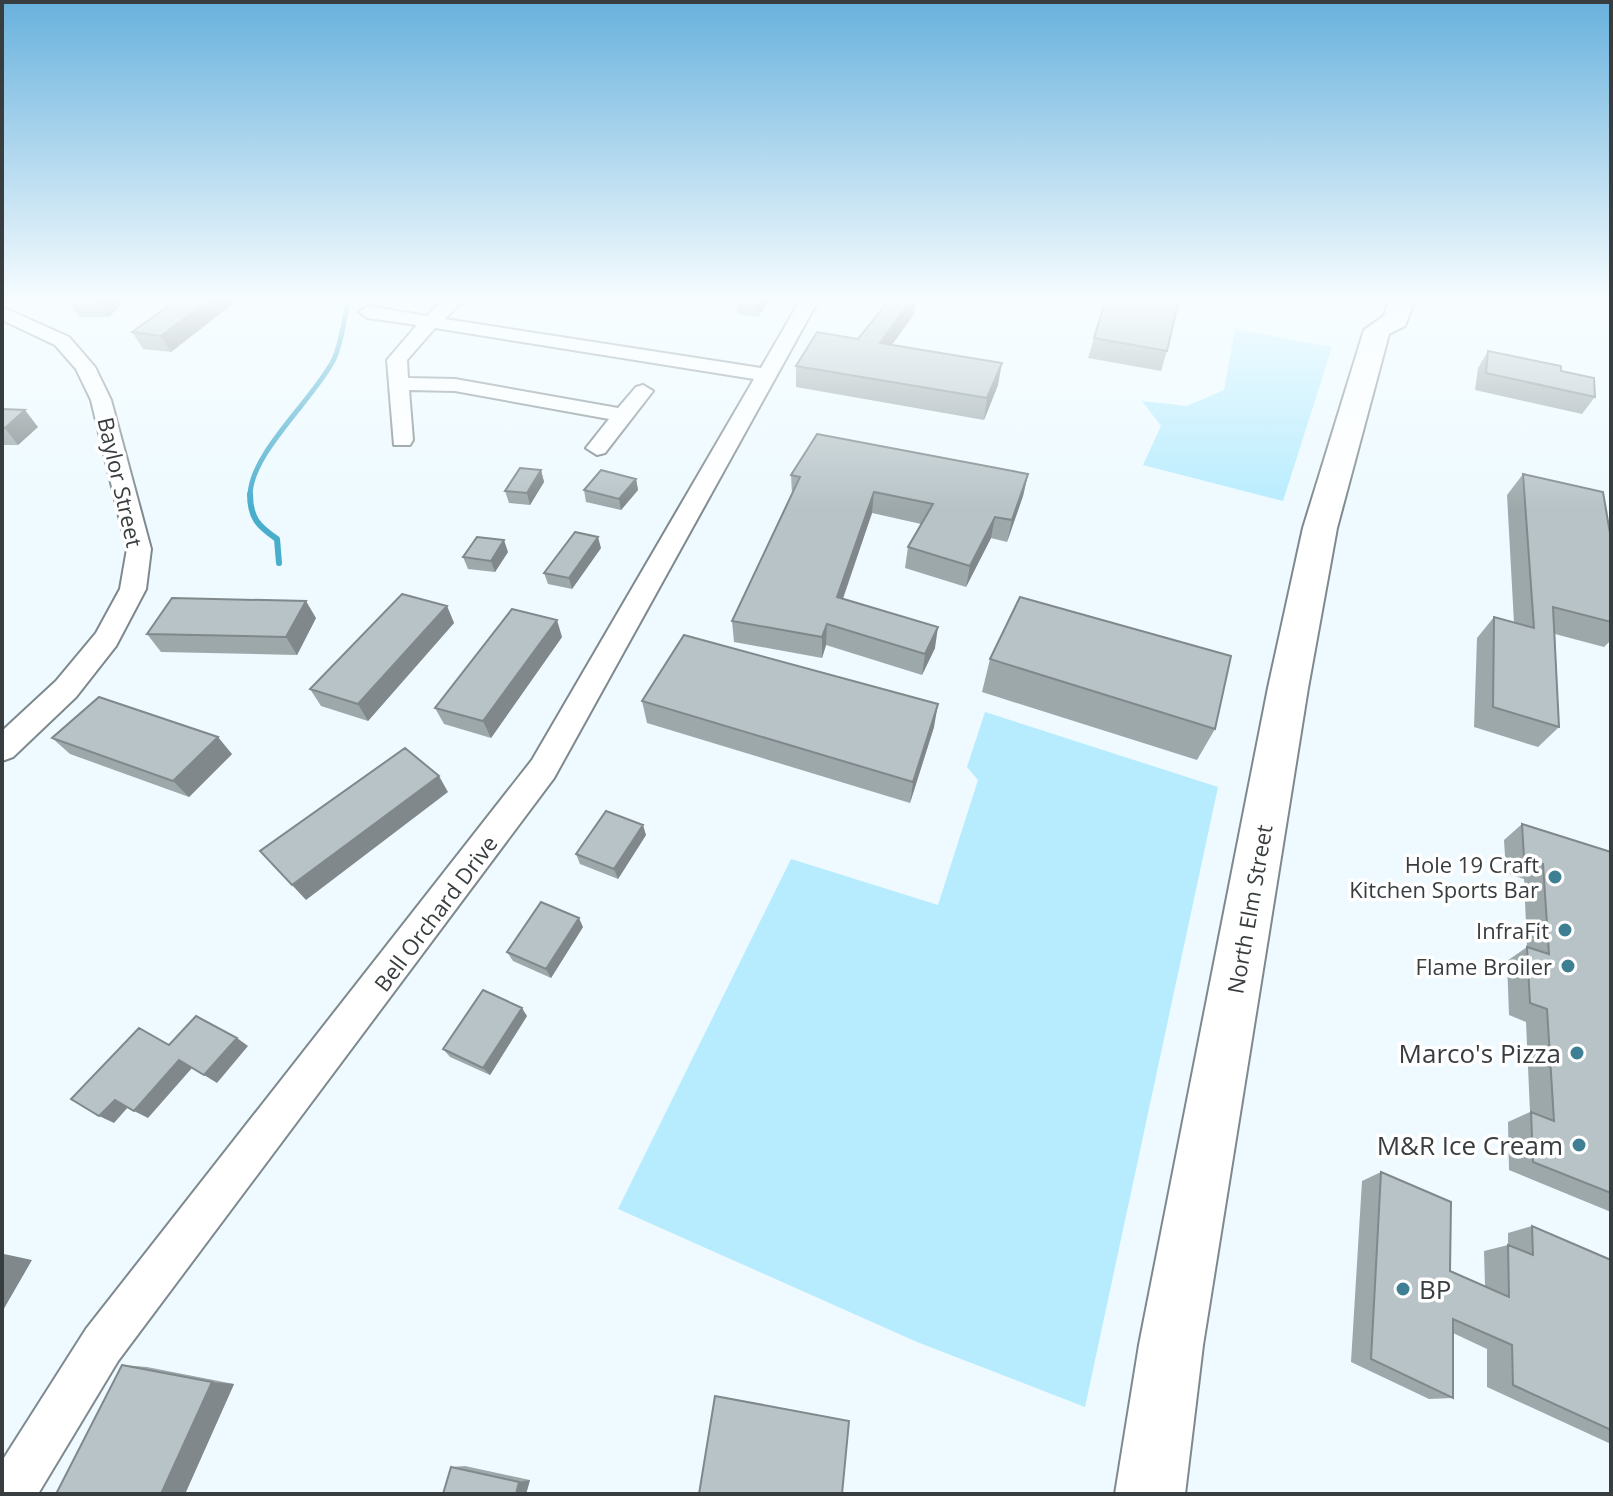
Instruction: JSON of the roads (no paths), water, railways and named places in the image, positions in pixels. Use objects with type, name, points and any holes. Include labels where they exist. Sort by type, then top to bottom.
[{"type":"main road","name":"North Elm Street","points":[[1150,1494],[1175,1320],[1288,688],[1320,528],[1359,369]]},
{"type":"street","name":"Baylor Street","points":[[2,749],[66,689],[106,639],[133,589],[139,549],[101,400],[86,369]]},
{"type":"street","points":[[398,369],[402,440]]},
{"type":"street","points":[[729,369],[768,375]]},
{"type":"street","name":"Bell Orchard Drive","points":[[10,1494],[102,1345],[543,769],[771,369]]},
{"type":"street","points":[[399,384],[455,385],[623,415]]},
{"type":"street","points":[[597,448],[643,391]]},
{"type":"waterway","points":[[250,495],[260,462],[328,369]]},
{"type":"waterway","points":[[250,495],[256,521],[277,539],[279,563]]},
{"type":"place","name":"Hole 19 Craft Kitchen Sports Bar","points":[[1555,877]]},
{"type":"place","name":"InfraFit","points":[[1565,930]]},
{"type":"place","name":"Flame Broiler","points":[[1568,966]]},
{"type":"place","name":"Marco's Pizza","points":[[1577,1053]]},
{"type":"place","name":"M&R Ice Cream","points":[[1579,1145]]},
{"type":"place","name":"BP","points":[[1403,1289]]}]
